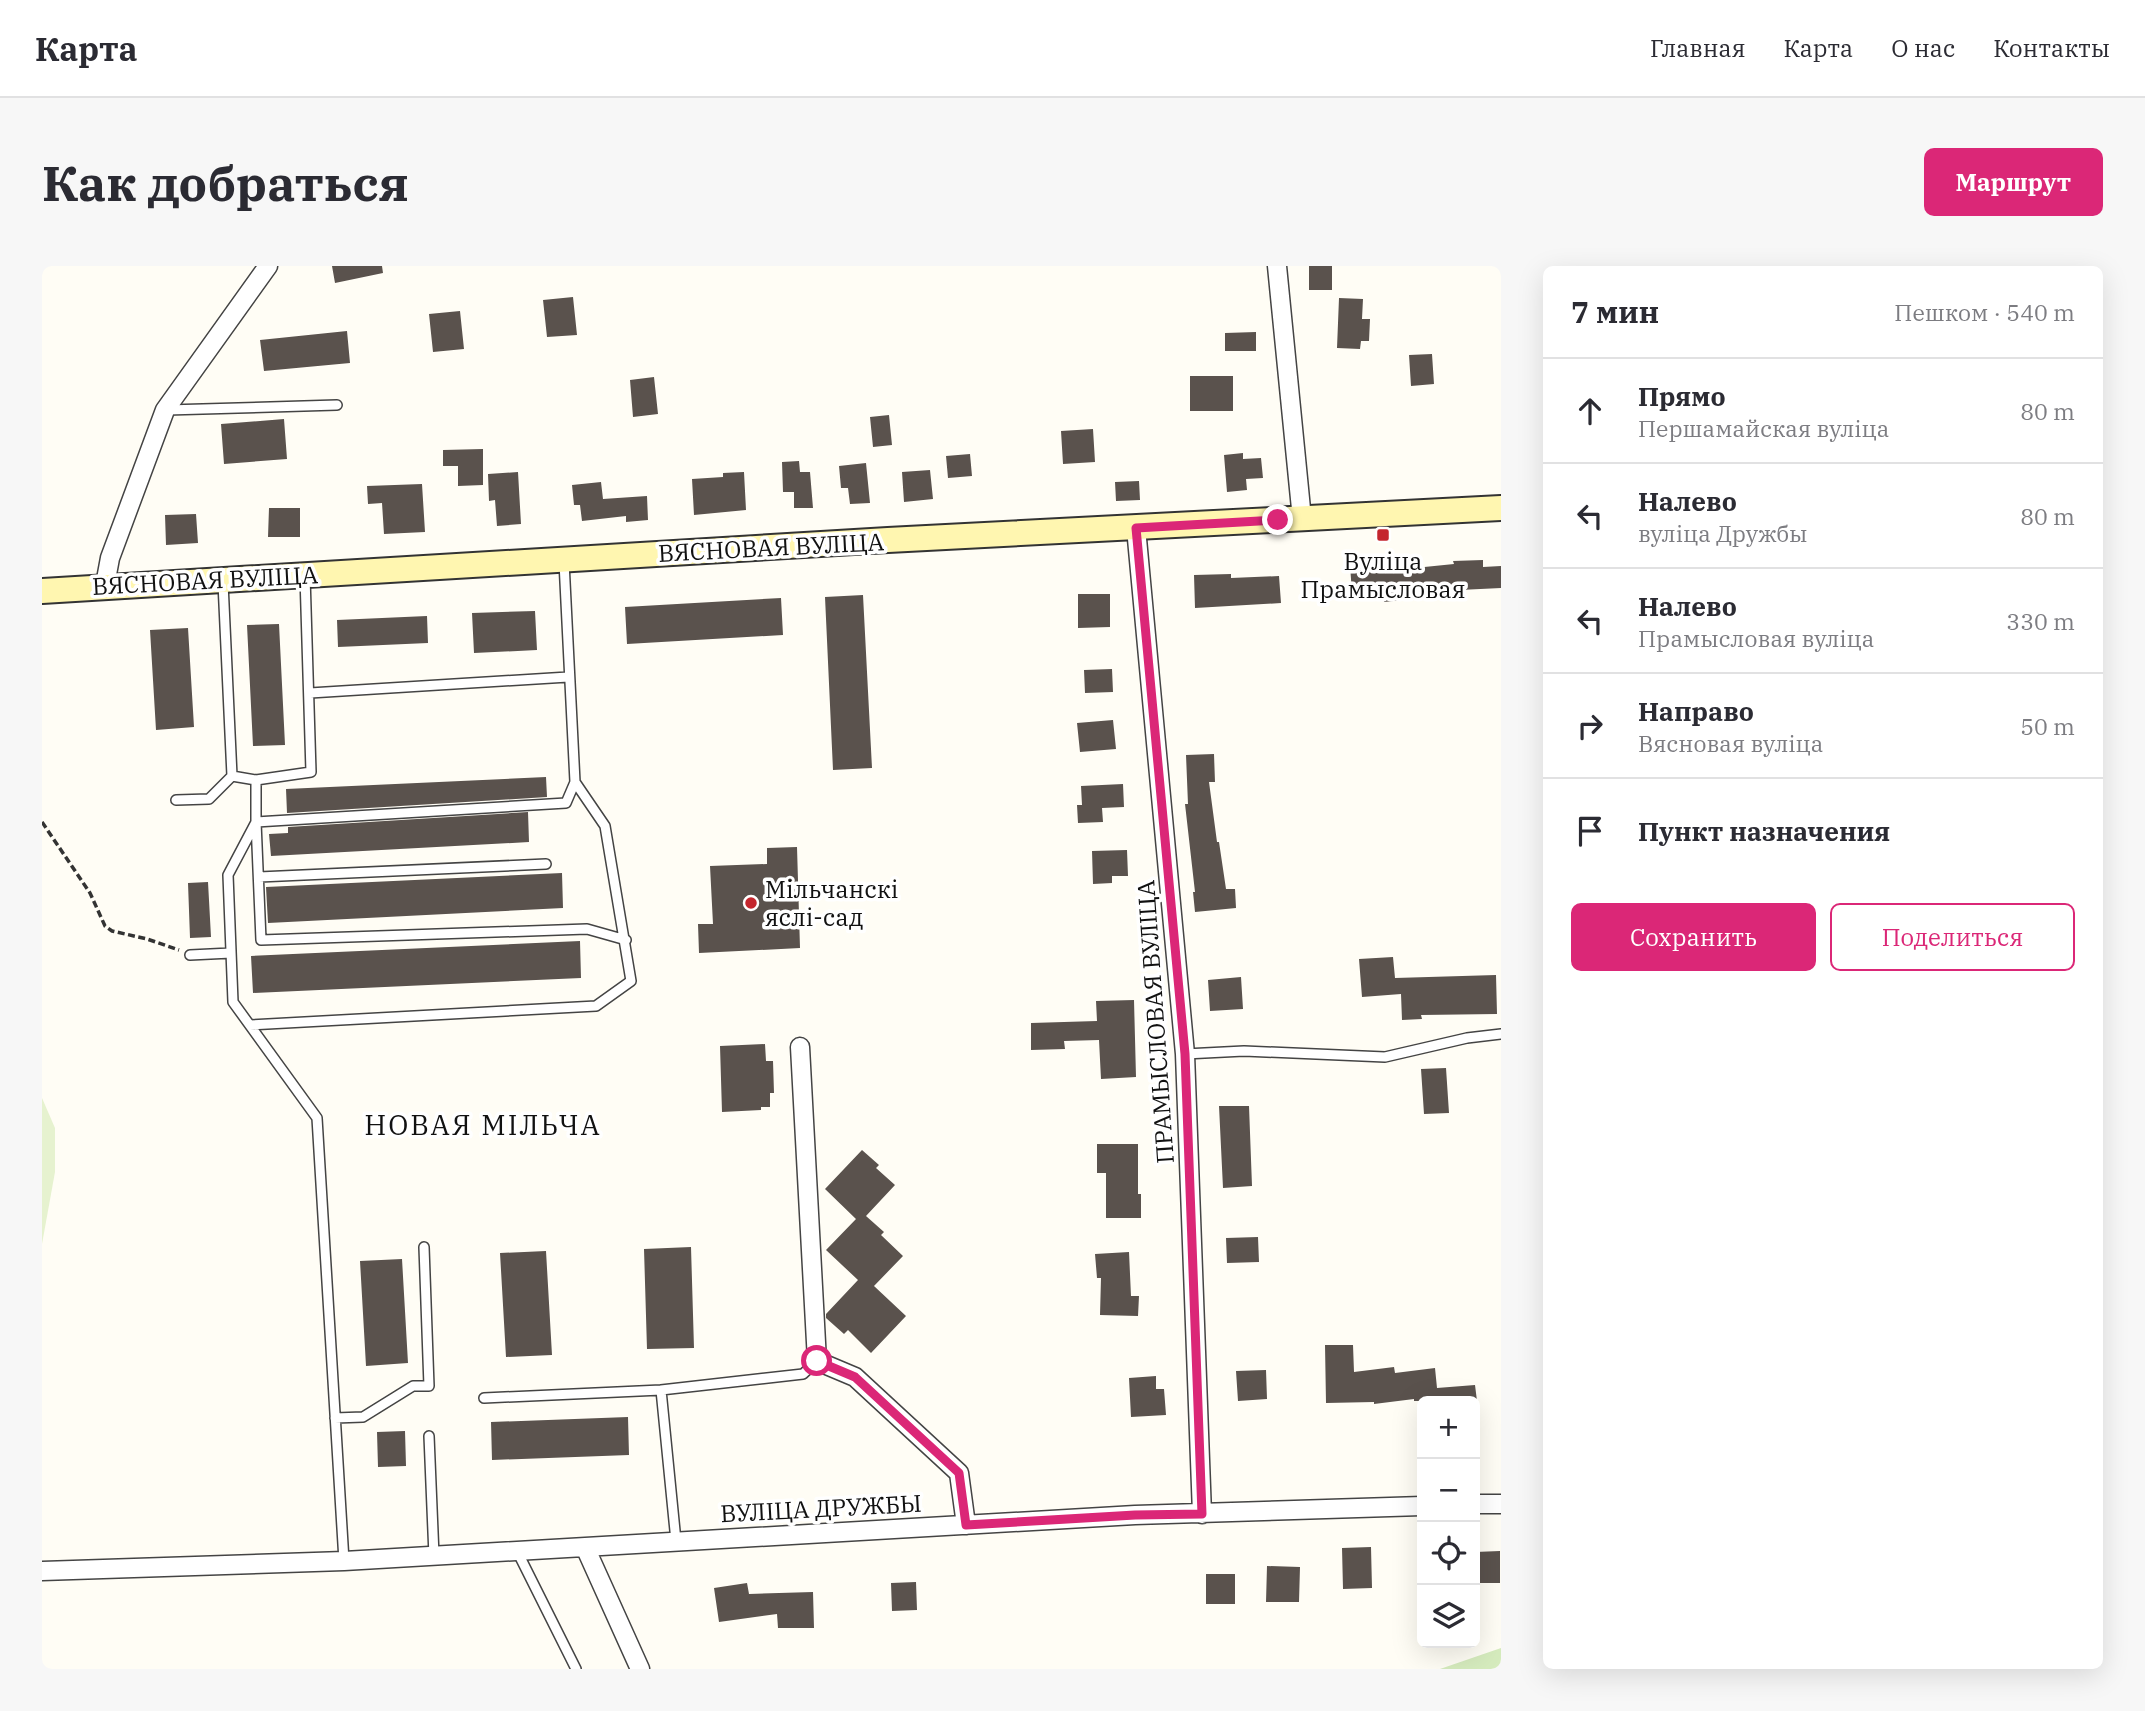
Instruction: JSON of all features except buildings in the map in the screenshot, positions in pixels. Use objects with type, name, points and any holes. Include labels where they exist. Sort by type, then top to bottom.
[{"type":"street","points":[[104,585],[110,558],[165,410],[268,266]]},
{"type":"street","points":[[1277,266],[1302,519]]},
{"type":"street","name":"ВЯСНОВАЯ ВУЛІЦА","points":[[42,591],[104,585],[1501,508]]},
{"type":"street","name":"ПРАМЫСЛОВАЯ ВУЛІЦА","points":[[1136,528],[1185,1054],[1202,1514]]},
{"type":"street","points":[[800,1047],[817,1361],[855,1377],[959,1473],[966,1525]]},
{"type":"street","points":[[1480,1504],[1501,1504]]},
{"type":"street","name":"ВУЛІЦА ДРУЖБЫ","points":[[42,1571],[344,1561],[1135,1515],[1417,1506]]},
{"type":"street","points":[[585,1547],[640,1669]]},
{"type":"lane","points":[[165,410],[337,405]]},
{"type":"lane","points":[[256,822],[566,803],[575,782],[564,559]]},
{"type":"lane","points":[[232,776],[256,780],[311,772],[305,575]]},
{"type":"lane","points":[[176,800],[209,799],[232,776],[223,579]]},
{"type":"lane","points":[[310,693],[568,677]]},
{"type":"lane","points":[[256,780],[261,940],[587,929],[626,940]]},
{"type":"lane","points":[[250,1025],[596,1006],[631,981],[605,826],[575,782]]},
{"type":"lane","points":[[256,822],[228,875],[233,1002],[317,1118],[344,1561]]},
{"type":"lane","points":[[259,877],[546,864]]},
{"type":"lane","points":[[190,955],[231,953]]},
{"type":"lane","points":[[1185,1054],[1244,1051],[1385,1056],[1467,1038],[1501,1034]]},
{"type":"lane","points":[[335,1418],[363,1417],[413,1386],[429,1386],[424,1248]]},
{"type":"lane","points":[[484,1398],[661,1390],[803,1374],[817,1361]]},
{"type":"lane","points":[[661,1390],[676,1541]]},
{"type":"lane","points":[[429,1436],[433,1556]]},
{"type":"lane","points":[[517,1551],[576,1669]]},
{"type":"path","points":[[42,822],[90,894],[104,926],[112,931],[169,945],[190,955]]},
{"type":"green space","points":[[42,1098],[55,1128],[55,1172],[42,1244]]},
{"type":"green space","points":[[1501,1648],[1501,1669],[1440,1669]]},
{"type":"place","name":"Вуліца Прамысловая","points":[[1383,535]]},
{"type":"place","name":"Мільчанскі яслі-сад","points":[[751,903]]},
{"type":"district","name":"НОВАЯ МІЛЬЧА","points":[[483,1124]]},
{"type":"route","points":[[817,1361],[855,1377],[959,1473],[966,1525],[1135,1515],[1202,1514],[1185,1054],[1136,528],[1278,520]]}]
